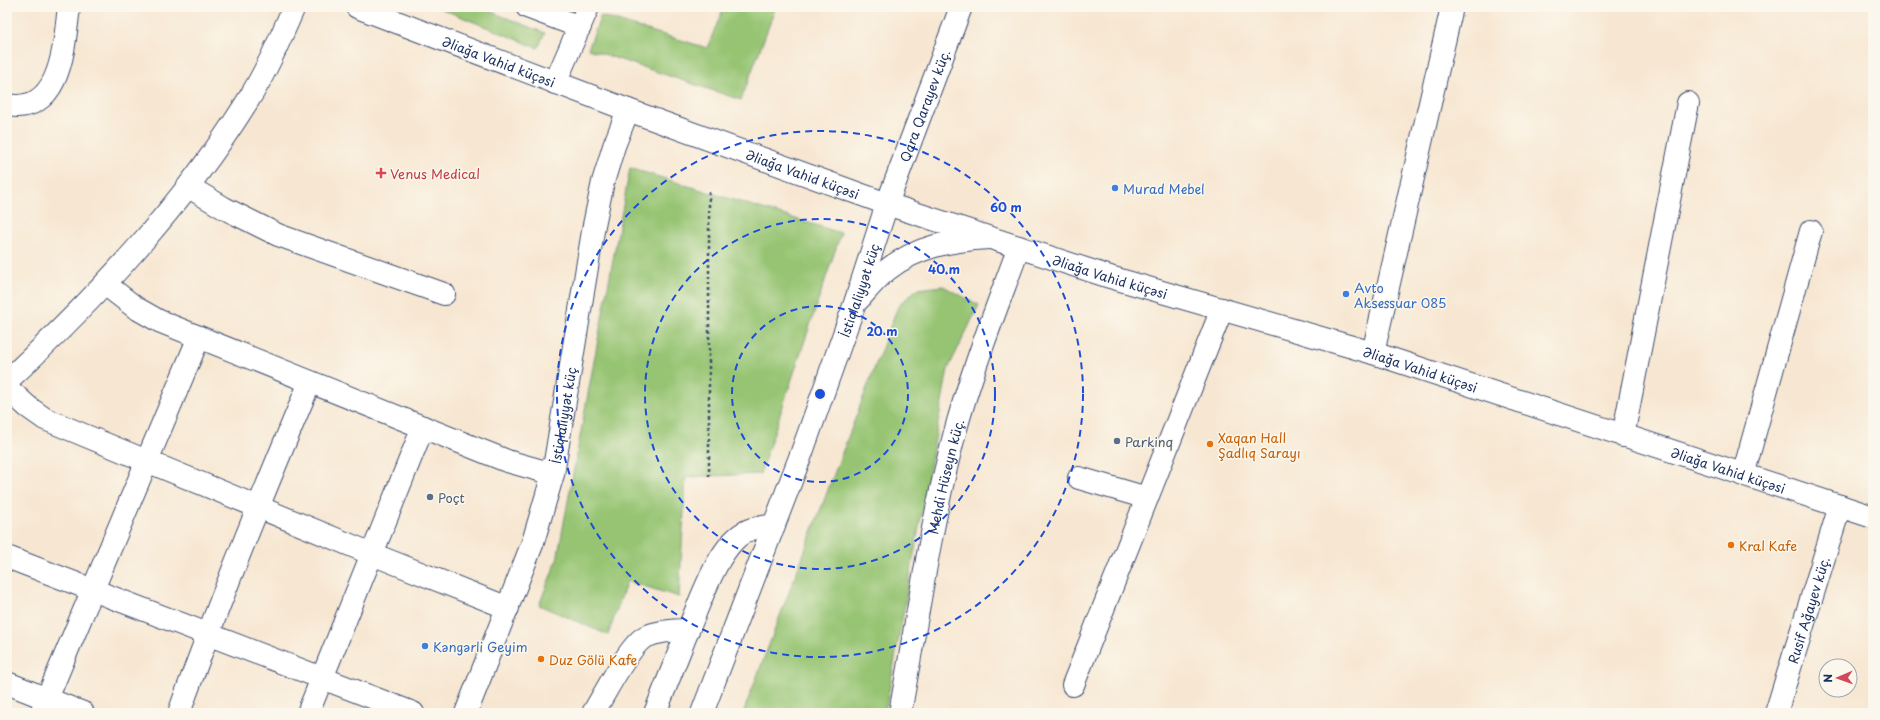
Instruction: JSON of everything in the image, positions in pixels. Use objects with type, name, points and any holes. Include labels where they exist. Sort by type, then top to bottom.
[{"type":"street","points":[[7,105],[17,106],[37,102],[53,83],[63,58],[69,7]]},
{"type":"street","points":[[7,381],[50,341],[105,284],[189,187],[248,102],[276,48],[294,7]]},
{"type":"street","name":"Əliağa Vahid küçəsi","points":[[357,7],[628,110],[887,204],[1110,277],[1373,353],[1873,517]]},
{"type":"street","points":[[528,7],[580,27]]},
{"type":"street","points":[[556,82],[588,7]]},
{"type":"street","name":"Qara Qarayev küç.","points":[[887,204],[961,7]]},
{"type":"street","points":[[1373,353],[1452,7]]},
{"type":"street","points":[[1623,436],[1688,103]]},
{"type":"street","name":"İstiqlaliyyət küç","points":[[466,713],[533,542],[553,474],[594,225],[603,182],[614,146],[628,110]]},
{"type":"street","points":[[189,187],[224,208],[278,235],[444,294]]},
{"type":"street","name":"İstiqlaliyyət küç","points":[[702,713],[774,525],[855,302],[887,204]]},
{"type":"street","points":[[1743,475],[1811,231]]},
{"type":"street","points":[[855,302],[886,271],[901,260],[936,245],[959,239],[990,238]]},
{"type":"street","name":"Mehdi Hüseyn küç.","points":[[900,713],[932,534],[954,437],[973,373],[1019,247]]},
{"type":"street","points":[[105,284],[136,308],[159,321],[507,461],[553,474]]},
{"type":"street","points":[[1073,685],[1222,309]]},
{"type":"street","points":[[44,706],[199,337]]},
{"type":"street","points":[[179,713],[208,634],[258,507],[310,382]]},
{"type":"street","points":[[7,388],[28,407],[45,419],[372,554],[508,608]]},
{"type":"street","points":[[308,713],[423,427]]},
{"type":"street","points":[[1079,478],[1147,498]]},
{"type":"street","name":"Rusif Ağayev küç.","points":[[1776,713],[1840,506]]},
{"type":"street","points":[[655,713],[688,630],[719,559],[734,538],[747,530],[774,525]]},
{"type":"street","points":[[7,556],[414,713]]},
{"type":"street","points":[[593,713],[634,647],[644,637],[669,630],[688,630]]},
{"type":"street","points":[[7,683],[44,706],[83,713]]},
{"type":"path","points":[[709,192],[709,476]]},
{"type":"green space","points":[[437,7],[479,7],[545,33],[538,48]]},
{"type":"green space","points":[[724,7],[776,7],[741,100],[588,49],[601,16],[707,48]]},
{"type":"green space","points":[[630,168],[841,233],[760,474],[686,477],[679,597],[627,581],[608,635],[539,605],[557,560]]},
{"type":"green space","points":[[943,286],[979,305],[948,369],[885,713],[743,713],[898,306],[917,289]]},
{"type":"place","name":"Venus Medical","points":[[381,173]]},
{"type":"place","name":"Murad Mebel","points":[[1115,188]]},
{"type":"place","name":"Avto Aksessuar 085","points":[[1346,294]]},
{"type":"place","name":"Parkinq","points":[[1117,441]]},
{"type":"place","name":"Xaqan Hall Şadlıq Sarayı","points":[[1210,444]]},
{"type":"place","name":"Poçt","points":[[430,497]]},
{"type":"place","name":"Kral Kafe","points":[[1731,545]]},
{"type":"place","name":"Kəngərli Geyim","points":[[425,646]]},
{"type":"place","name":"Duz Gölü Kafe","points":[[541,659]]}]
